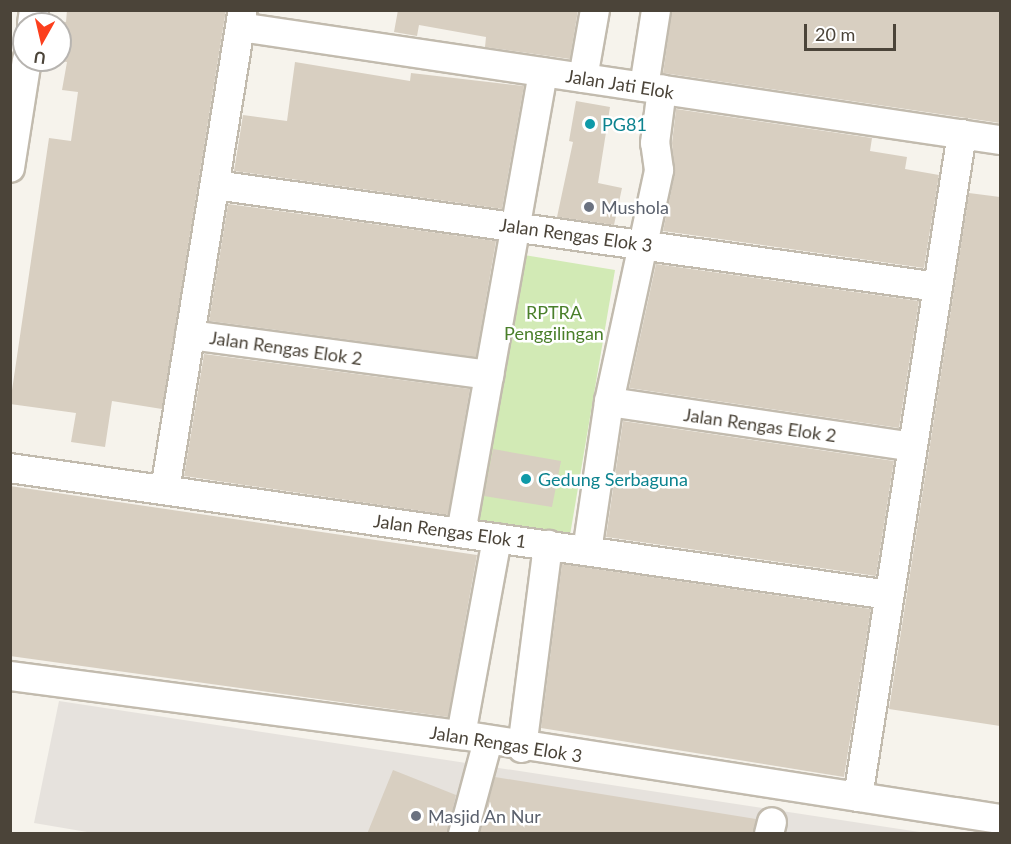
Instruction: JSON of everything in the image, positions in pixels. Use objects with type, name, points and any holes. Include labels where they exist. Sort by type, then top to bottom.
[{"type":"street","points":[[583,78],[595,10]]},
{"type":"street","points":[[587,550],[609,402],[659,170],[655,143],[653,88],[656,10]]},
{"type":"street","points":[[165,490],[242,19]]},
{"type":"street","name":"Jalan Jati Elok","points":[[242,19],[543,72],[1000,140]]},
{"type":"street","points":[[10,168],[25,72]]},
{"type":"street","points":[[461,533],[543,72]]},
{"type":"street","points":[[858,797],[962,134]]},
{"type":"street","name":"Jalan Rengas Elok 3","points":[[214,185],[938,287]]},
{"type":"street","name":"Jalan Rengas Elok 2","points":[[190,335],[489,375]]},
{"type":"street","name":"Jalan Rengas Elok 2","points":[[609,402],[912,447]]},
{"type":"street","name":"Jalan Rengas Elok 1","points":[[10,468],[889,595]]},
{"type":"street","points":[[463,834],[496,538]]},
{"type":"street","points":[[522,748],[548,545]]},
{"type":"street","name":"Jalan Rengas Elok 3","points":[[10,676],[474,738],[522,748],[1000,819]]},
{"type":"shaded area","points":[[59,701],[926,833],[99,834],[34,823]]},
{"type":"green space","name":"RPTRA Penggilingan","points":[[512,253],[615,270],[569,541],[472,530]]},
{"type":"building","points":[[67,10],[226,10],[162,409],[112,401],[105,447],[71,442],[76,413],[10,404],[49,138],[71,141],[78,92],[62,90],[65,72],[72,72],[72,12],[67,12]]},
{"type":"building","points":[[398,10],[578,10],[570,59],[485,47],[486,37],[419,25],[417,36],[394,32]]},
{"type":"building","points":[[672,10],[1000,10],[1000,123],[663,73]]},
{"type":"building","points":[[295,62],[410,81],[411,73],[524,86],[502,209],[234,171],[243,115],[287,121]]},
{"type":"building","points":[[576,101],[610,107],[598,183],[622,188],[614,225],[557,217],[573,142],[569,141]]},
{"type":"building","points":[[676,109],[872,138],[870,151],[907,157],[905,169],[939,175],[924,268],[663,231],[675,173],[672,143]]},
{"type":"building","points":[[969,193],[1000,197],[1000,726],[889,709]]},
{"type":"building","points":[[228,204],[496,241],[476,357],[209,321]]},
{"type":"building","points":[[656,264],[919,301],[899,428],[629,388]]},
{"type":"building","points":[[204,354],[470,389],[448,515],[184,476]]},
{"type":"building","points":[[623,421],[894,461],[876,576],[606,537]]},
{"type":"building","name":"Gedung Serbaguna","points":[[493,449],[561,461],[552,507],[484,496]]},
{"type":"building","points":[[10,486],[477,555],[448,717],[10,656]]},
{"type":"building","points":[[562,564],[871,609],[844,777],[541,728]]},
{"type":"building","name":"Masjid An Nur","points":[[393,770],[456,795],[447,834],[367,834]]},
{"type":"building","points":[[495,777],[756,819],[753,834],[480,834]]},
{"type":"place","name":"PG81","points":[[590,124]]},
{"type":"place","name":"Mushola","points":[[589,207]]},
{"type":"place","name":"Gedung Serbaguna","points":[[526,479]]},
{"type":"place","name":"Masjid An Nur","points":[[416,816]]}]
